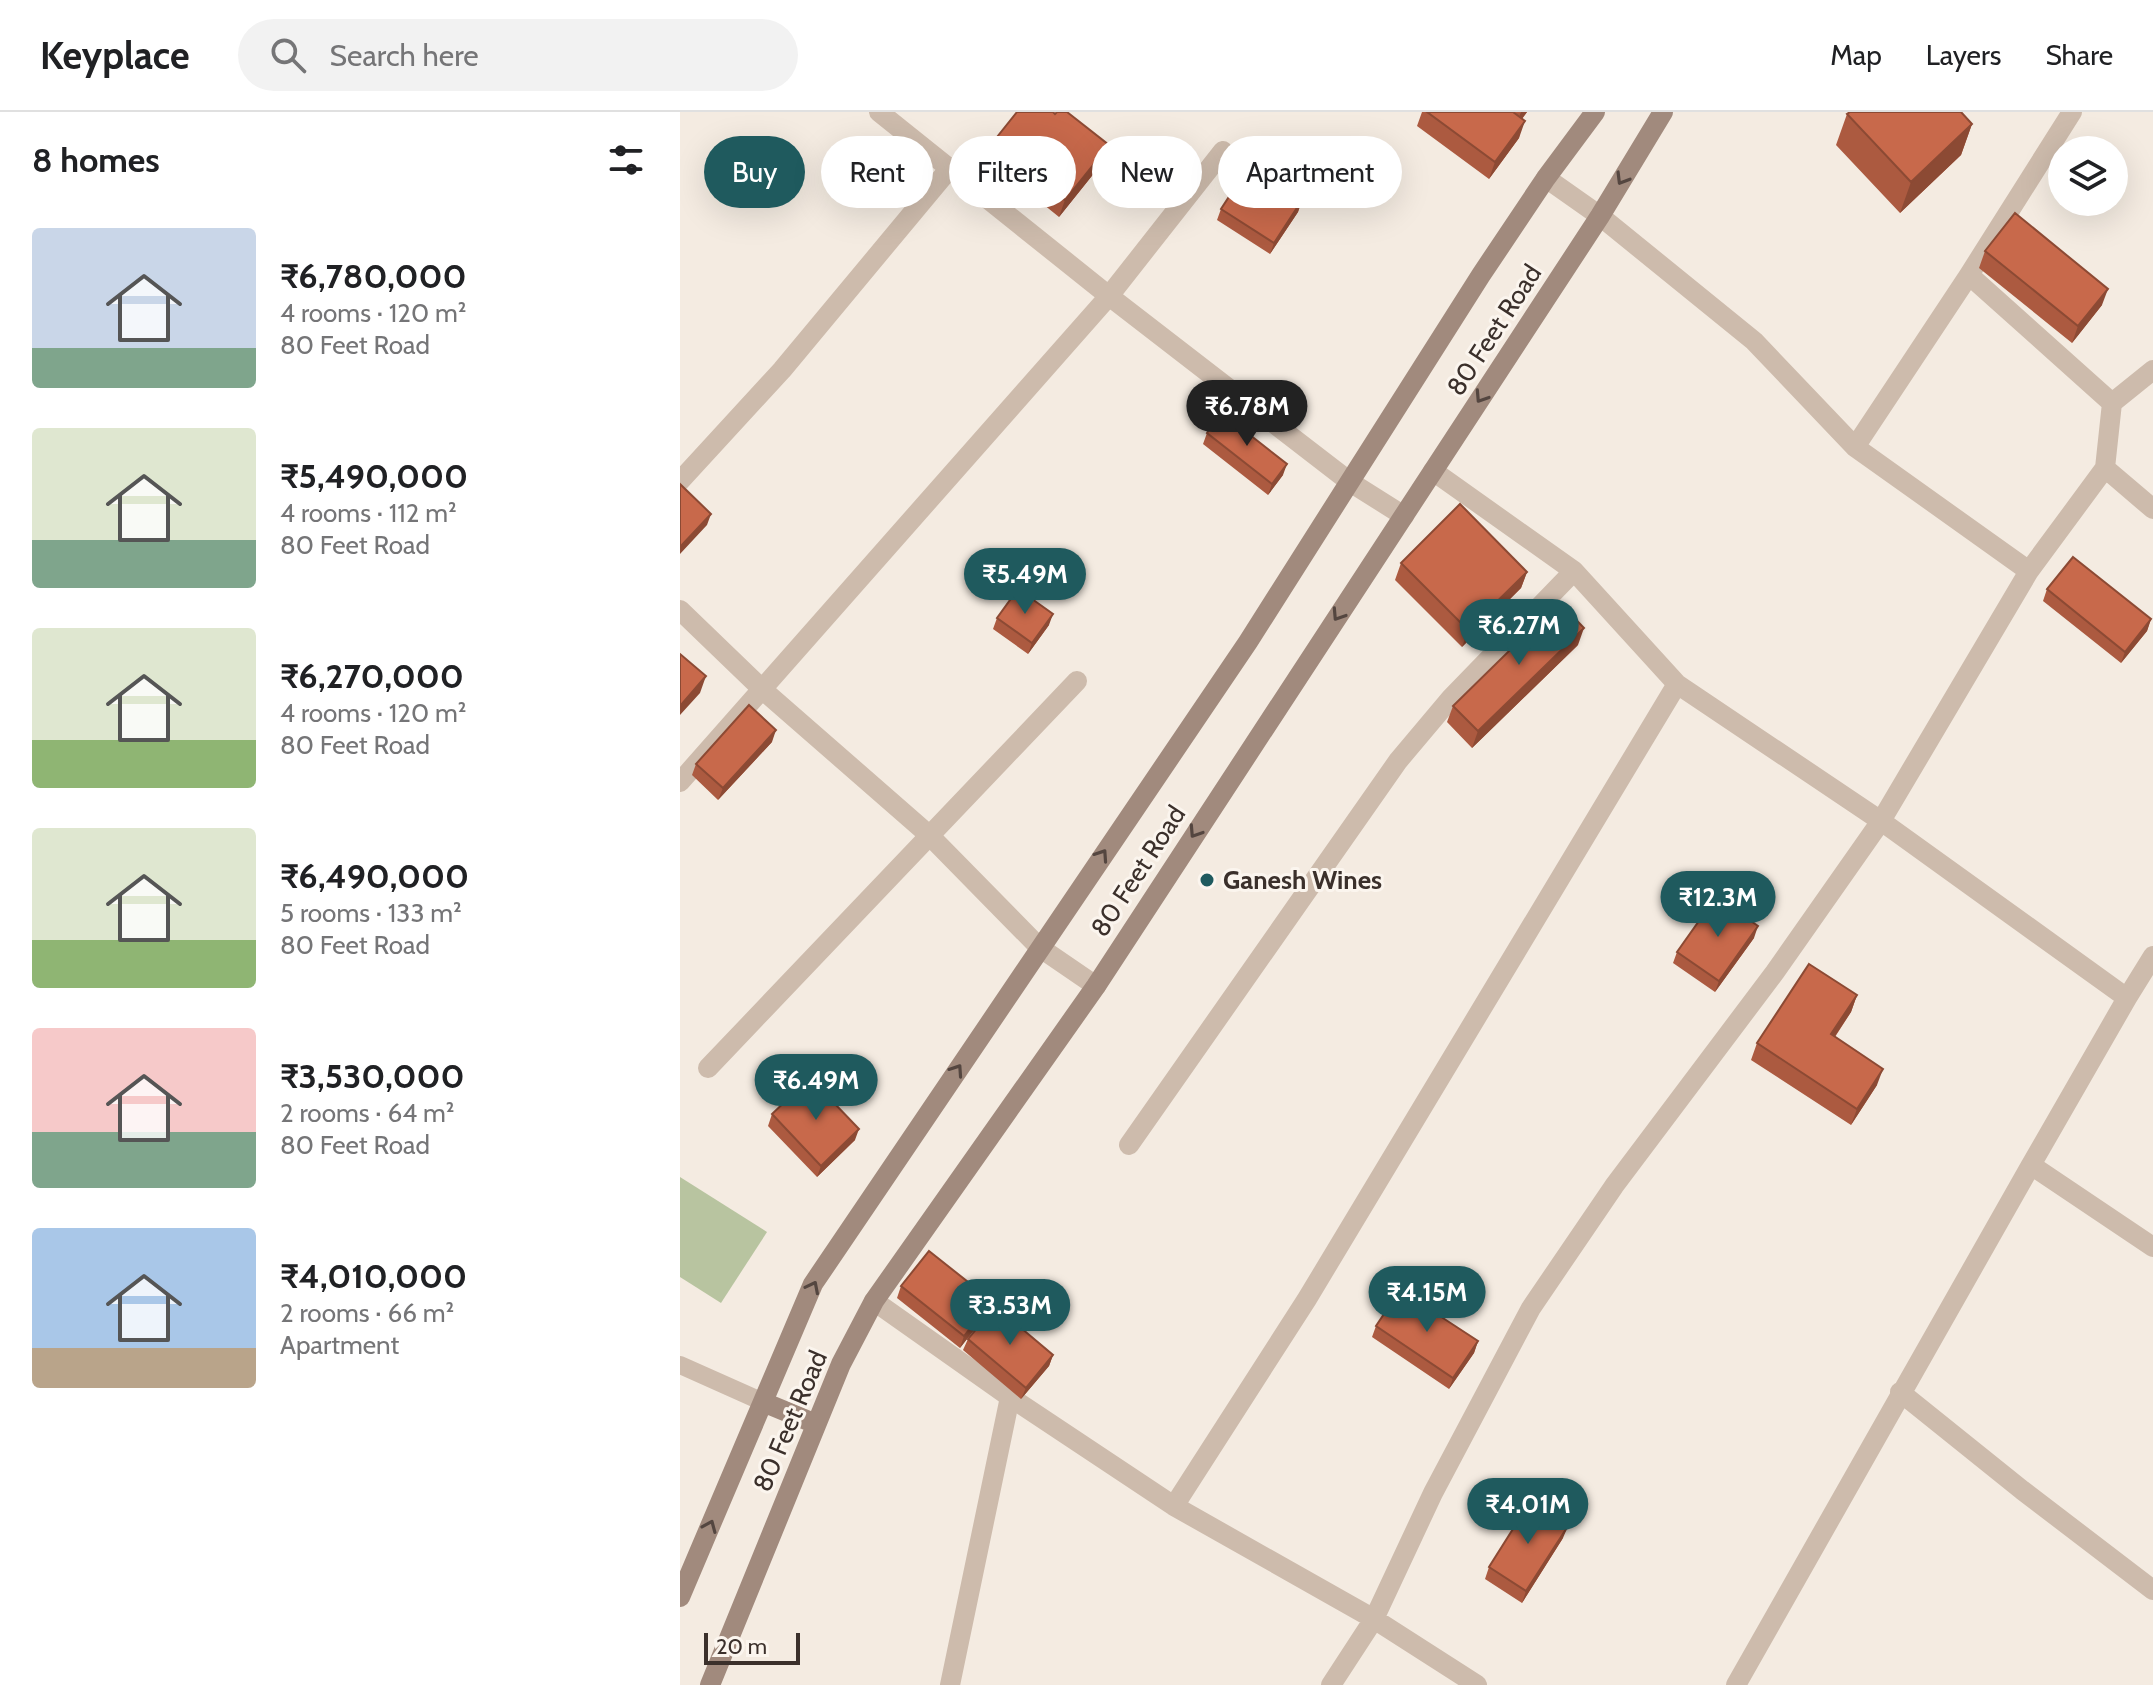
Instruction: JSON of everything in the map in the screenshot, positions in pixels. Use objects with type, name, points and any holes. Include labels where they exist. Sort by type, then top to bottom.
[{"type":"street","points":[[879,112],[949,167]]},
{"type":"street","name":"80 Feet Road","points":[[680,1597],[813,1284],[1248,642],[1546,178],[1595,112]]},
{"type":"street","name":"80 Feet Road","points":[[710,1685],[841,1364],[874,1301],[1096,986],[1600,216],[1663,112]]},
{"type":"street","points":[[1855,447],[2072,112]]},
{"type":"street","points":[[680,782],[1109,296],[1218,157]]},
{"type":"street","points":[[680,481],[782,370],[949,169]]},
{"type":"street","points":[[1546,178],[1600,216],[1754,341],[1855,447],[2029,571]]},
{"type":"street","points":[[1000,208],[1350,482],[1404,516]]},
{"type":"street","points":[[1969,275],[2112,403]]},
{"type":"street","points":[[1331,1685],[1374,1619],[1433,1493],[1531,1308],[1614,1186],[1775,972],[1881,821],[2029,571],[2105,468],[2112,403],[2153,370]]},
{"type":"street","points":[[2105,468],[2153,509]]},
{"type":"street","points":[[1433,471],[1574,571],[1677,684],[1881,821],[2127,998]]},
{"type":"street","points":[[1129,1145],[1398,761],[1451,698],[1574,571]]},
{"type":"street","points":[[680,610],[763,690],[929,835],[1039,947],[1096,986]]},
{"type":"street","points":[[708,1068],[1077,681]]},
{"type":"street","points":[[1174,1506],[1307,1299],[1677,684]]},
{"type":"street","points":[[1736,1685],[1900,1392],[2153,956]]},
{"type":"street","points":[[2031,1165],[2153,1247]]},
{"type":"street","points":[[874,1301],[1010,1397],[1174,1506],[1374,1619],[1477,1685]]},
{"type":"street","points":[[1900,1392],[2153,1590]]},
{"type":"street","points":[[950,1685],[1010,1397]]},
{"type":"street","points":[[763,1402],[816,1424]]},
{"type":"lane","points":[[680,1365],[763,1402]]},
{"type":"green space","points":[[680,1177],[767,1232],[721,1303],[680,1277]]},
{"type":"building","points":[[1017,112],[1067,112],[1098,136],[1092,136],[1092,166],[1076,186],[1076,136],[998,136]]},
{"type":"building","points":[[1427,112],[1513,112],[1525,121],[1495,162]]},
{"type":"building","points":[[1961,112],[1972,124],[1911,182],[1847,114]]},
{"type":"building","points":[[1222,208],[1297,208],[1274,243]]},
{"type":"building","points":[[2015,213],[2108,289],[2078,326],[1985,251]]},
{"type":"building","points":[[1222,413],[1287,464],[1272,484],[1207,433]]},
{"type":"building","points":[[680,484],[711,514],[680,547]]},
{"type":"building","points":[[1460,504],[1527,572],[1468,630],[1401,563]]},
{"type":"building","points":[[2073,557],[2151,619],[2125,652],[2047,589]]},
{"type":"building","points":[[1018,589],[1053,614],[1032,643],[997,618]]},
{"type":"building","points":[[1559,602],[1584,628],[1478,731],[1453,706]]},
{"type":"building","points":[[680,654],[706,676],[680,706]]},
{"type":"building","points":[[749,705],[776,730],[723,788],[696,764]]},
{"type":"building","points":[[1716,897],[1758,926],[1719,981],[1677,952]]},
{"type":"building","points":[[1809,964],[1857,995],[1831,1034],[1883,1069],[1857,1109],[1757,1043]]},
{"type":"building","points":[[810,1078],[859,1129],[821,1166],[772,1114]]},
{"type":"building","points":[[929,1251],[992,1301],[964,1336],[901,1286]]},
{"type":"building","points":[[1400,1290],[1478,1341],[1453,1378],[1376,1326]]},
{"type":"building","points":[[995,1306],[1053,1355],[1026,1388],[968,1339]]},
{"type":"building","points":[[1530,1502],[1568,1526],[1526,1591],[1489,1567]]},
{"type":"place","name":"Ganesh Wines","points":[[1207,880]]}]
